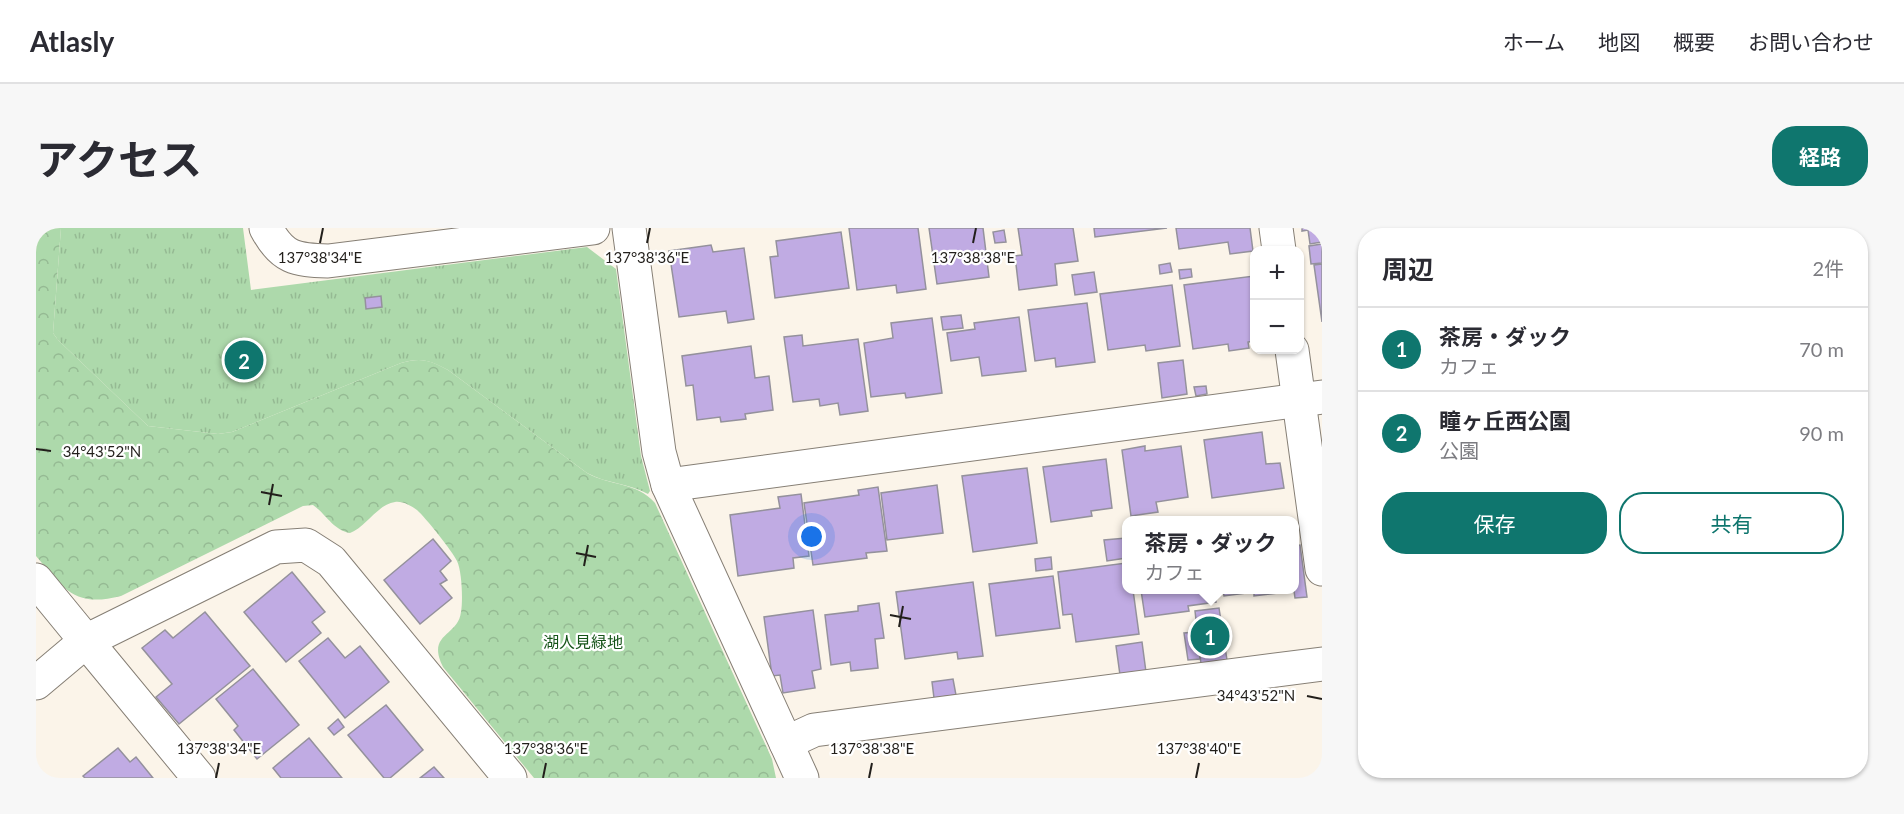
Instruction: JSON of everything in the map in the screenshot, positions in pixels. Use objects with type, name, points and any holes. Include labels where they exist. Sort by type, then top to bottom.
[{"type":"street","points":[[266,228],[275,245],[299,260],[328,261],[593,228]]},
{"type":"street","points":[[629,228],[659,452],[668,485],[802,778]]},
{"type":"street","points":[[1276,228],[1278,246]]},
{"type":"street","points":[[1293,354],[1310,399],[1322,569]]},
{"type":"street","points":[[668,485],[1310,399]]},
{"type":"street","points":[[36,683],[86,641],[276,547],[306,544],[331,561],[510,778]]},
{"type":"street","points":[[36,580],[199,778]]},
{"type":"street","points":[[786,743],[814,730],[1322,664]]},
{"type":"green space","name":"湖人見緑地","points":[[36,228],[61,228],[53,333],[148,426],[218,434],[232,432],[401,363],[425,360],[448,370],[587,473],[640,491],[648,496],[655,503],[772,759],[776,778],[534,778],[443,667],[438,648],[440,641],[455,626],[461,612],[462,586],[459,566],[450,550],[421,514],[401,502],[383,507],[350,533],[339,529],[313,505],[303,506],[121,596],[92,599],[71,593],[54,578],[36,556]]},
{"type":"green space","points":[[61,228],[243,228],[251,290],[587,247],[616,269],[641,456],[650,491],[648,494],[587,473],[448,370],[425,360],[401,363],[232,432],[218,434],[148,426],[53,333]]},
{"type":"building","points":[[849,228],[918,228],[926,289],[897,293],[896,285],[857,290]]},
{"type":"building","points":[[929,228],[983,228],[989,277],[937,284]]},
{"type":"building","points":[[1018,228],[1073,228],[1078,261],[1055,264],[1057,285],[1019,290],[1015,256],[1022,255]]},
{"type":"building","points":[[1094,228],[1167,228],[1095,237]]},
{"type":"building","points":[[1176,228],[1250,228],[1252,246],[1250,246],[1250,251],[1230,254],[1228,242],[1179,249]]},
{"type":"building","points":[[1302,228],[1322,228],[1322,242],[1310,244],[1308,230],[1302,231]]},
{"type":"building","points":[[1004,230],[1006,242],[995,243],[993,232]]},
{"type":"building","points":[[841,232],[849,288],[775,298],[770,257],[778,256],[776,241]]},
{"type":"building","points":[[1322,244],[1322,263],[1311,264],[1309,246]]},
{"type":"building","points":[[711,245],[713,252],[744,248],[754,319],[728,323],[726,311],[679,317],[669,251]]},
{"type":"building","points":[[1170,263],[1172,272],[1160,274],[1159,265]]},
{"type":"building","points":[[1322,264],[1322,322],[1314,265]]},
{"type":"building","points":[[1191,269],[1192,277],[1180,279],[1179,270]]},
{"type":"building","points":[[1094,272],[1097,292],[1075,295],[1072,275]]},
{"type":"building","points":[[1250,277],[1249,348],[1229,351],[1228,344],[1193,349],[1184,285]]},
{"type":"building","points":[[1172,285],[1180,346],[1146,351],[1145,345],[1108,350],[1100,294]]},
{"type":"building","points":[[381,296],[382,307],[366,309],[365,298]]},
{"type":"building","points":[[1087,303],[1095,362],[1056,367],[1055,358],[1035,361],[1028,310]]},
{"type":"building","points":[[961,315],[963,328],[943,330],[941,317]]},
{"type":"building","points":[[1019,317],[1026,371],[982,376],[979,357],[951,361],[947,333],[975,329],[974,323]]},
{"type":"building","points":[[932,318],[942,393],[906,398],[905,393],[871,397],[864,343],[893,338],[891,323]]},
{"type":"building","points":[[802,335],[803,346],[858,339],[868,411],[840,415],[838,403],[820,406],[819,399],[793,402],[784,337]]},
{"type":"building","points":[[751,346],[755,378],[769,376],[773,410],[745,414],[746,419],[721,422],[720,417],[697,420],[693,385],[686,386],[682,356]]},
{"type":"building","points":[[1183,360],[1187,394],[1162,398],[1158,363]]},
{"type":"building","points":[[1206,386],[1207,394],[1196,396],[1194,387]]},
{"type":"building","points":[[1262,432],[1266,464],[1280,463],[1284,488],[1212,498],[1204,440]]},
{"type":"building","points":[[1145,446],[1145,451],[1181,446],[1188,497],[1156,502],[1158,512],[1131,516],[1122,450]]},
{"type":"building","points":[[1106,459],[1112,508],[1091,511],[1092,516],[1051,522],[1043,467]]},
{"type":"building","points":[[1027,468],[1037,543],[973,552],[962,476]]},
{"type":"building","points":[[937,485],[943,533],[887,540],[881,493]]},
{"type":"building","points":[[878,487],[887,551],[866,553],[867,558],[813,565],[804,503],[859,495],[858,490]]},
{"type":"building","points":[[801,494],[809,556],[793,558],[794,568],[738,576],[730,515],[780,508],[778,497]]},
{"type":"building","points":[[1122,538],[1122,559],[1107,561],[1104,540]]},
{"type":"building","points":[[433,539],[451,561],[440,571],[447,580],[440,584],[452,598],[420,624],[384,580]]},
{"type":"building","points":[[1299,545],[1307,597],[1295,598],[1294,594],[1299,594]]},
{"type":"building","points":[[1051,557],[1052,569],[1036,571],[1035,559]]},
{"type":"building","points":[[1122,564],[1122,594],[1134,594],[1139,634],[1076,642],[1072,614],[1063,615],[1058,572]]},
{"type":"building","points":[[292,572],[325,612],[312,622],[321,633],[286,662],[244,612]]},
{"type":"building","points":[[1053,576],[1060,628],[996,636],[989,584]]},
{"type":"building","points":[[973,582],[983,656],[958,659],[957,652],[905,659],[896,592]]},
{"type":"building","points":[[1142,594],[1215,594],[1216,602],[1188,606],[1189,611],[1145,617]]},
{"type":"building","points":[[879,603],[884,638],[875,639],[878,668],[851,671],[850,662],[831,665],[825,615],[858,611],[858,606]]},
{"type":"building","points":[[1219,608],[1227,660],[1201,664],[1195,611]]},
{"type":"building","points":[[813,610],[821,669],[812,671],[815,688],[783,693],[780,675],[772,676],[764,617]]},
{"type":"building","points":[[205,612],[250,666],[179,724],[156,697],[172,684],[142,648],[165,630],[173,638]]},
{"type":"building","points":[[1196,632],[1200,659],[1188,660],[1184,633]]},
{"type":"building","points":[[328,638],[345,658],[360,646],[389,682],[345,718],[299,661]]},
{"type":"building","points":[[1142,642],[1146,672],[1120,675],[1116,646]]},
{"type":"building","points":[[253,669],[299,725],[257,759],[234,730],[238,726],[216,699]]},
{"type":"building","points":[[953,679],[956,695],[934,698],[932,682]]},
{"type":"building","points":[[386,705],[423,750],[390,778],[384,778],[348,735]]},
{"type":"building","points":[[338,719],[344,727],[334,735],[328,728]]},
{"type":"building","points":[[309,738],[342,778],[281,778],[273,768]]},
{"type":"building","points":[[118,748],[130,762],[136,757],[153,778],[85,778],[83,776]]},
{"type":"building","points":[[434,767],[444,778],[420,778]]},
{"type":"place","name":"瞳ヶ丘西公園","points":[[244,360]]},
{"type":"place","name":"茶房・ダック","points":[[1210,636]]}]
